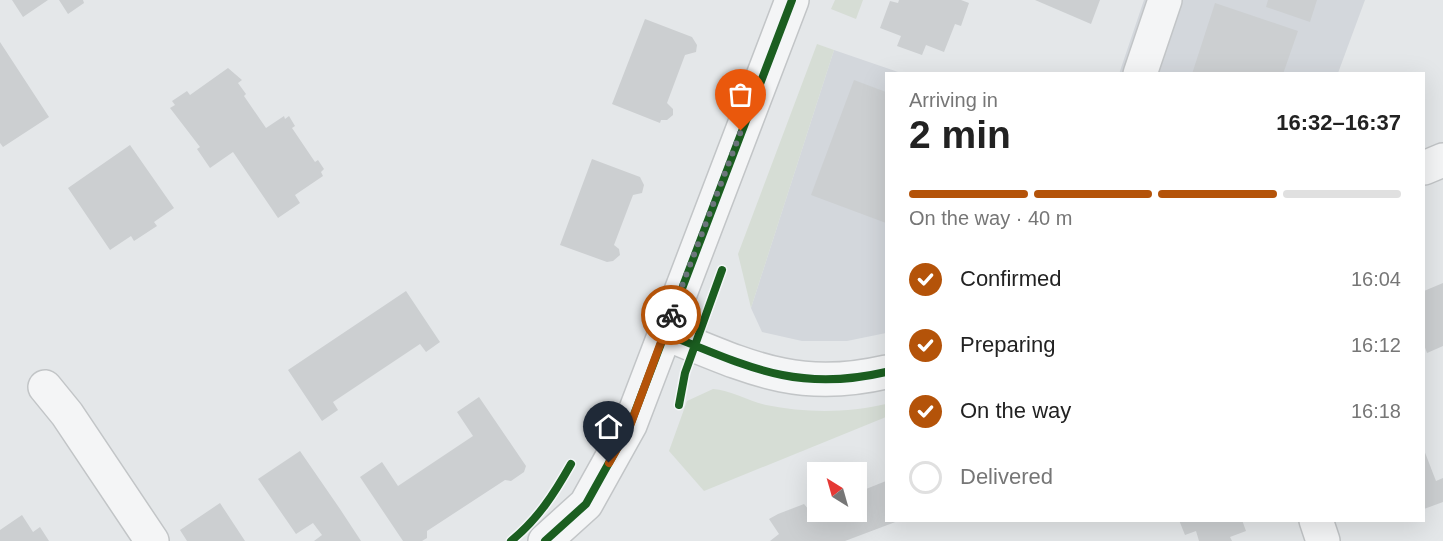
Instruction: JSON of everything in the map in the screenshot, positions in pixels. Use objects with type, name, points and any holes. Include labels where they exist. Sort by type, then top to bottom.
[{"type":"street","points":[[545,541],[586,504],[630,426],[792,0]]},
{"type":"street","points":[[1141,72],[1165,0]]},
{"type":"street","points":[[1425,168],[1443,160]]},
{"type":"street","points":[[664,333],[755,369],[790,378],[830,381],[885,372]]},
{"type":"street","points":[[45,387],[67,414],[152,541]]},
{"type":"street","points":[[1317,522],[1323,541]]},
{"type":"shaded area","points":[[835,0],[863,0],[856,19],[831,9]]},
{"type":"shaded area","points":[[1144,0],[1365,0],[1338,72],[1120,72]]},
{"type":"shaded area","points":[[817,44],[834,50],[751,308],[738,254]]},
{"type":"shaded area","points":[[834,50],[898,72],[885,72],[885,333],[847,341],[802,341],[762,332],[751,308]]},
{"type":"shaded area","points":[[713,389],[726,391],[766,405],[796,409],[826,411],[885,404],[885,417],[704,491],[669,451],[687,401]]},
{"type":"building","points":[[12,0],[48,0],[23,17]]},
{"type":"building","points":[[59,0],[83,0],[84,3],[68,14]]},
{"type":"building","points":[[899,0],[961,0],[969,3],[961,26],[955,24],[944,52],[926,45],[922,55],[897,46],[901,36],[880,28],[890,1],[898,3]]},
{"type":"building","points":[[1035,0],[1100,0],[1091,24]]},
{"type":"building","points":[[1268,0],[1317,0],[1310,22],[1266,7]]},
{"type":"building","points":[[1215,3],[1298,31],[1284,72],[1193,72]]},
{"type":"building","points":[[645,19],[692,37],[697,45],[696,52],[685,55],[667,103],[673,109],[673,115],[667,120],[661,120],[660,123],[612,104]]},
{"type":"building","points":[[0,42],[49,117],[3,147],[0,143]]},
{"type":"building","points":[[228,68],[242,80],[238,83],[246,94],[244,96],[266,128],[284,116],[285,119],[289,116],[295,126],[292,128],[315,162],[318,160],[324,169],[321,172],[323,176],[295,195],[300,203],[278,218],[233,152],[210,168],[197,149],[200,147],[170,108],[175,105],[172,101],[187,91],[190,95]]},
{"type":"building","points":[[854,80],[885,92],[885,223],[811,195]]},
{"type":"building","points":[[130,145],[174,208],[154,222],[157,226],[134,241],[131,236],[110,250],[68,188]]},
{"type":"building","points":[[592,159],[640,177],[644,185],[642,193],[633,195],[614,245],[619,249],[620,255],[613,261],[607,262],[560,245]]},
{"type":"building","points":[[1443,283],[1443,346],[1427,353],[1425,348],[1425,291]]},
{"type":"building","points":[[406,291],[440,342],[426,352],[420,344],[333,402],[338,410],[322,421],[288,370]]},
{"type":"building","points":[[479,397],[526,466],[524,472],[511,481],[505,480],[427,531],[427,538],[422,541],[403,541],[360,477],[382,462],[398,486],[473,436],[457,412]]},
{"type":"building","points":[[300,451],[361,541],[314,541],[322,535],[313,523],[296,534],[258,479]]},
{"type":"building","points":[[1425,453],[1436,481],[1443,478],[1443,502],[1425,509]]},
{"type":"building","points":[[885,481],[885,522],[895,522],[845,541],[770,541],[779,534],[769,519],[804,504],[807,508],[807,522],[867,522],[867,489]]},
{"type":"building","points":[[220,503],[245,541],[187,541],[180,530]]},
{"type":"building","points":[[22,515],[33,532],[40,527],[49,541],[0,541],[0,530]]},
{"type":"building","points":[[1180,522],[1243,522],[1246,531],[1230,537],[1232,541],[1199,541],[1196,531],[1185,535]]},
{"type":"cycle path","points":[[545,541],[586,504],[630,425],[792,0]]},
{"type":"cycle path","points":[[679,405],[685,373],[722,270]]},
{"type":"cycle path","points":[[664,333],[747,365],[798,378],[854,378],[885,372]]},
{"type":"cycle path","points":[[511,541],[545,506],[571,464]]},
{"type":"way so far","points":[[671,315],[741,131]]},
{"type":"route","points":[[609,463],[630,426],[671,315]]}]
